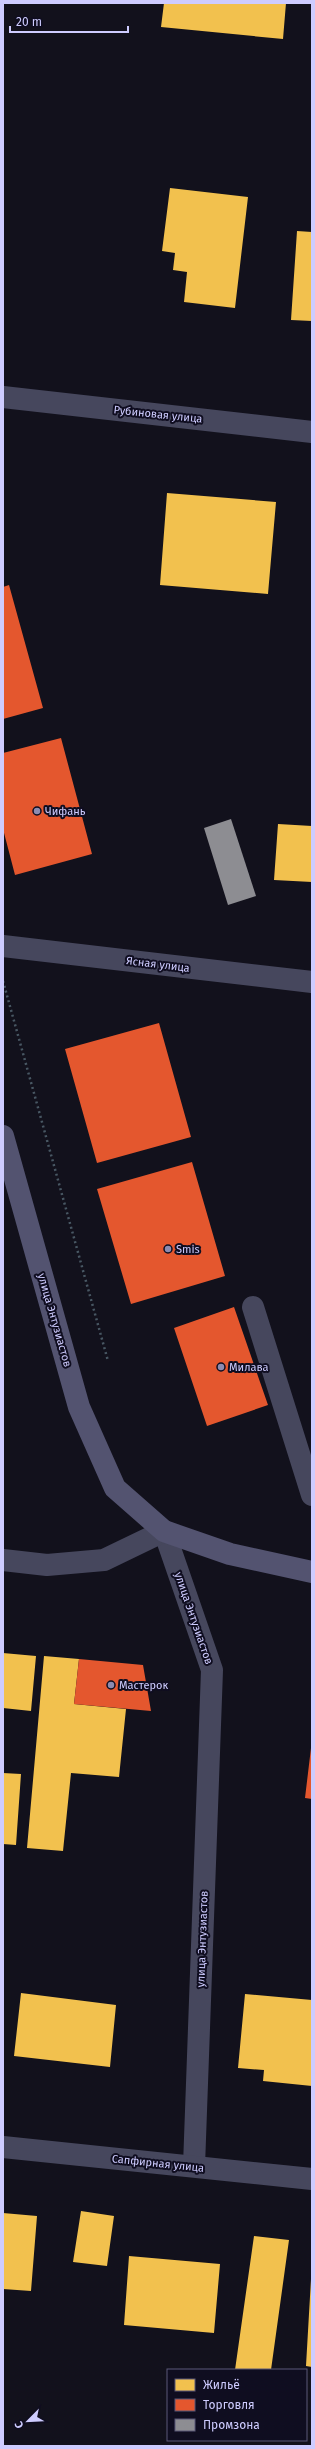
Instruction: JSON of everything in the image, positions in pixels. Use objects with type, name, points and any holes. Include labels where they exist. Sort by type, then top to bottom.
[{"type":"street","name":"Рубиновая улица","points":[[3,397],[312,432]]},
{"type":"street","name":"Ясная улица","points":[[3,946],[312,982]]},
{"type":"street","name":"улица Энтузиастов","points":[[3,1136],[79,1407],[115,1488],[164,1531],[212,1670],[194,2166]]},
{"type":"street","points":[[253,1307],[312,1495]]},
{"type":"street","points":[[3,1560],[47,1565],[104,1560],[164,1531],[230,1554],[312,1572]]},
{"type":"street","name":"Сапфирная улица","points":[[3,2147],[312,2179]]},
{"type":"path","points":[[3,981],[108,1361]]},
{"type":"building: Жильё","points":[[164,3],[286,3],[283,39],[161,27]]},
{"type":"building: Жильё","points":[[170,188],[248,197],[235,308],[184,302],[187,272],[173,270],[175,253],[162,251]]},
{"type":"building: Жильё","points":[[297,231],[312,232],[312,321],[291,320]]},
{"type":"building: Жильё","points":[[167,493],[276,502],[268,594],[160,585]]},
{"type":"building: Жильё","points":[[278,824],[312,826],[312,882],[274,880]]},
{"type":"building: Жильё","points":[[3,1653],[36,1656],[31,1711],[3,1708]]},
{"type":"building: Жильё","points":[[44,1656],[79,1659],[74,1704],[126,1709],[119,1777],[71,1773],[63,1851],[27,1848]]},
{"type":"building: Жильё","points":[[3,1773],[21,1774],[16,1845],[3,1844]]},
{"type":"building: Жильё","points":[[21,1993],[116,2005],[110,2067],[14,2056]]},
{"type":"building: Жильё","points":[[245,1994],[312,2000],[312,2086],[263,2081],[264,2070],[238,2068]]},
{"type":"building: Жильё","points":[[81,2211],[114,2216],[107,2266],[73,2262]]},
{"type":"building: Жильё","points":[[3,2213],[37,2216],[31,2291],[3,2289]]},
{"type":"building: Жильё","points":[[254,2236],[289,2240],[271,2369],[235,2369]]},
{"type":"building: Жильё","points":[[129,2256],[220,2264],[214,2333],[124,2325]]},
{"type":"building: Жильё","points":[[312,2279],[312,2367],[306,2366]]},
{"type":"building: Торговля","points":[[9,585],[43,708],[3,719],[3,587]]},
{"type":"building: Торговля","points":[[61,738],[92,854],[15,875],[3,829],[3,753]]},
{"type":"building: Торговля","points":[[159,1023],[191,1137],[97,1163],[65,1049]]},
{"type":"building: Торговля","points":[[192,1162],[225,1276],[131,1304],[97,1189]]},
{"type":"building: Торговля","name":"Милава","points":[[234,1307],[268,1405],[207,1426],[174,1328]]},
{"type":"building: Торговля","name":"Мастерок","points":[[79,1659],[143,1665],[151,1711],[74,1704]]},
{"type":"building: Торговля","points":[[312,1748],[312,1799],[305,1798]]},
{"type":"building: Промзона","points":[[231,819],[256,896],[228,905],[204,828]]},
{"type":"place","name":"Чифань","points":[[37,811]]},
{"type":"place","name":"Smis","points":[[168,1249]]},
{"type":"place","name":"Милава","points":[[221,1367]]},
{"type":"place","name":"Мастерок","points":[[111,1685]]}]
